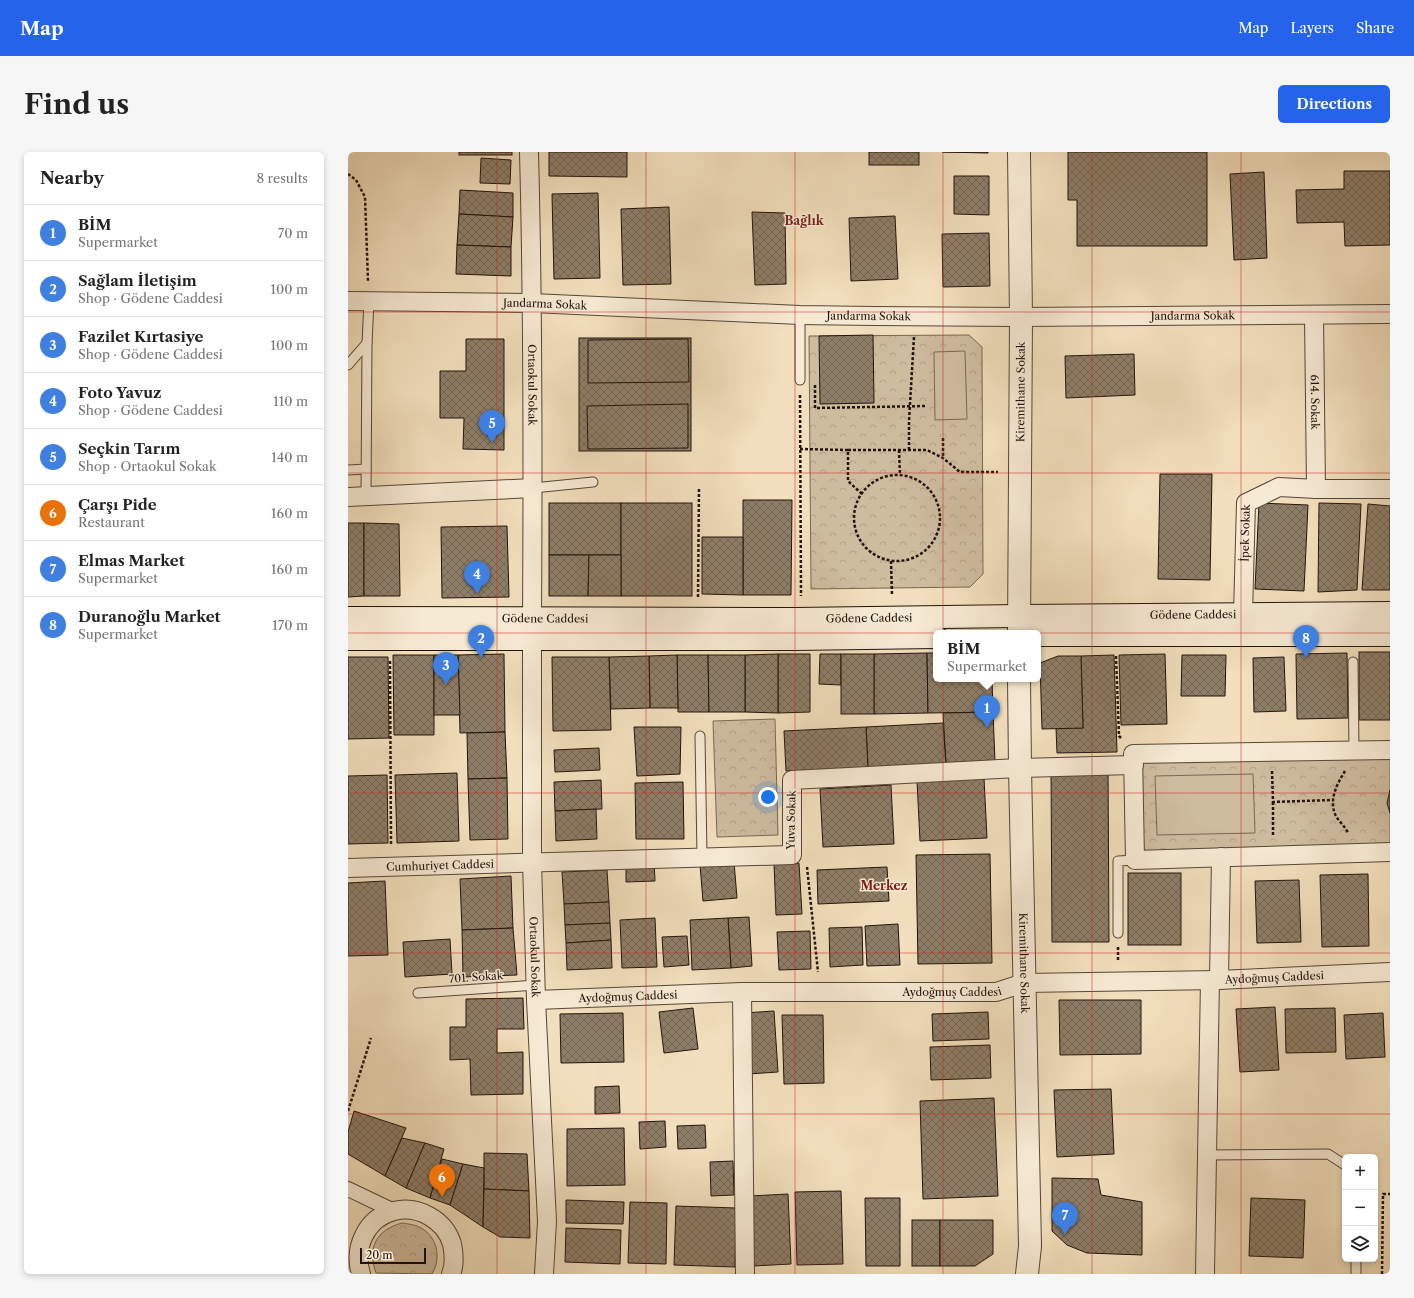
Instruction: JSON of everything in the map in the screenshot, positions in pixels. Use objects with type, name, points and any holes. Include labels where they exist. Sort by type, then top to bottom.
[{"type":"main road","name":"Kiremithane Sokak","points":[[1019,152],[1021,317],[1019,624]]},
{"type":"main road","name":"Gödene Caddesi","points":[[348,639],[390,639],[532,628],[697,619],[893,617],[1019,624],[1242,614],[1390,613]]},
{"type":"main road","name":"Gödene Caddesi","points":[[348,618],[532,628],[794,639],[933,637]]},
{"type":"main road","name":"Gödene Caddesi","points":[[1041,636],[1390,635]]},
{"type":"main road","name":"Kiremithane Sokak","points":[[1019,682],[1030,1246],[1026,1274]]},
{"type":"main road","name":"Kiremithane Sokak","points":[[1030,1246],[1038,1274]]},
{"type":"street","name":"Ortaokul Sokak","points":[[529,152],[532,303],[533,488],[532,861],[536,992],[547,1221],[544,1274]]},
{"type":"street","name":"Jandarma Sokak","points":[[348,301],[532,303],[800,315],[1021,317],[1390,314]]},
{"type":"street","name":"614. Sokak","points":[[1314,315],[1316,489]]},
{"type":"street","name":"İpek Sokak","points":[[1242,614],[1246,503],[1279,487],[1316,489],[1390,489]]},
{"type":"street","points":[[348,497],[533,488]]},
{"type":"street","points":[[1020,768],[1134,759],[1271,752],[1390,750]]},
{"type":"street","points":[[1134,759],[1135,860],[1390,852]]},
{"type":"street","name":"Yuva Sokak","points":[[532,861],[792,855],[792,780],[1020,768]]},
{"type":"street","points":[[1205,1274],[1207,1155],[1214,980],[1221,857]]},
{"type":"street","name":"Cumhuriyet Caddesi","points":[[348,868],[532,861]]},
{"type":"street","name":"Aydoğmuş Caddesi","points":[[536,992],[996,992],[1024,983],[1214,980],[1390,972]]},
{"type":"street","points":[[742,992],[745,1274]]},
{"type":"street","points":[[348,1189],[394,1211]]},
{"type":"street","points":[[356,1263],[360,1242],[368,1228],[380,1218],[394,1211],[410,1210],[426,1214],[440,1223],[449,1236],[454,1252],[453,1269],[451,1274]]},
{"type":"lane","points":[[366,496],[367,343],[369,301]]},
{"type":"lane","points":[[800,315],[800,380]]},
{"type":"lane","points":[[348,365],[367,343]]},
{"type":"lane","points":[[348,470],[366,469]]},
{"type":"lane","points":[[533,488],[592,482]]},
{"type":"lane","points":[[1353,662],[1354,751]]},
{"type":"lane","points":[[700,736],[702,856]]},
{"type":"lane","points":[[1118,932],[1118,861],[1135,860]]},
{"type":"lane","name":"701. Sokak","points":[[418,993],[536,992]]},
{"type":"lane","points":[[1207,1155],[1328,1154],[1342,1163]]},
{"type":"lane","points":[[1356,1262],[1356,1274]]},
{"type":"path","points":[[348,174],[356,180],[365,197],[369,301]]},
{"type":"path","points":[[910,450],[910,407],[915,316]]},
{"type":"path","points":[[801,619],[800,380],[815,381],[815,408],[926,406]]},
{"type":"path","points":[[943,438],[943,458]]},
{"type":"path","points":[[800,450],[927,450],[943,458],[960,472],[1020,472]]},
{"type":"path","points":[[848,450],[848,481],[862,494]]},
{"type":"path","points":[[899,450],[900,475]]},
{"type":"path","points":[[900,475],[916,479],[928,488],[936,500],[940,514],[939,529],[934,542],[924,553],[910,560],[896,562],[882,559],[869,551],[860,541],[855,528],[854,514],[858,500],[862,494],[865,489],[876,480],[889,476],[900,475]]},
{"type":"path","points":[[697,619],[698,487]]},
{"type":"path","points":[[891,561],[893,617]]},
{"type":"path","points":[[1116,635],[1119,736],[1134,759]]},
{"type":"path","points":[[390,639],[391,867]]},
{"type":"path","points":[[1354,751],[1348,767],[1335,789],[1333,800],[1335,815],[1347,829],[1356,853]]},
{"type":"path","points":[[1271,752],[1273,856]]},
{"type":"path","points":[[1273,802],[1333,800]]},
{"type":"path","points":[[792,855],[806,854],[820,992]]},
{"type":"path","points":[[1118,932],[1118,982]]},
{"type":"path","points":[[348,1111],[371,1038]]},
{"type":"path","points":[[1382,1274],[1383,1194],[1390,1194]]},
{"type":"green space","points":[[969,335],[982,347],[983,574],[970,587],[811,589],[809,336]]},
{"type":"green space","points":[[965,351],[967,419],[935,420],[934,352]]},
{"type":"green space","points":[[775,719],[778,835],[717,837],[713,721]]},
{"type":"green space","points":[[1390,750],[1390,852],[1135,860],[1133,754]]},
{"type":"green space","points":[[1253,774],[1255,833],[1157,835],[1155,776]]},
{"type":"green space","points":[[402,1223],[423,1229],[432,1238],[435,1244],[437,1256],[435,1268],[432,1274],[376,1273],[373,1264],[373,1248],[376,1241],[386,1230]]},
{"type":"building","points":[[459,152],[512,152],[512,155],[459,155]]},
{"type":"building","points":[[549,152],[627,152],[627,177],[549,176]]},
{"type":"building","points":[[869,152],[919,152],[919,165],[869,165]]},
{"type":"building","points":[[942,152],[988,152],[988,153]]},
{"type":"building","points":[[1068,152],[1207,152],[1207,246],[1077,246],[1077,200],[1068,200]]},
{"type":"building","points":[[481,158],[511,160],[510,184],[480,183]]},
{"type":"building","points":[[1344,171],[1390,171],[1390,245],[1345,246],[1344,222],[1297,223],[1296,190],[1344,189]]},
{"type":"building","points":[[1264,172],[1267,258],[1234,260],[1230,174]]},
{"type":"building","points":[[954,176],[989,176],[989,215],[954,214]]},
{"type":"building","points":[[460,190],[513,193],[513,217],[459,214]]},
{"type":"building","points":[[598,193],[600,278],[554,279],[552,194]]},
{"type":"building","points":[[669,207],[671,284],[623,285],[621,209]]},
{"type":"building","points":[[752,212],[785,213],[786,284],[755,285]]},
{"type":"building","points":[[459,214],[513,217],[511,247],[457,245]]},
{"type":"building","points":[[895,216],[898,279],[851,281],[849,218]]},
{"type":"building","points":[[989,233],[990,286],[943,287],[942,234]]},
{"type":"building","points":[[457,245],[511,247],[511,276],[456,274]]},
{"type":"building","points":[[873,335],[874,403],[820,404],[819,336]]},
{"type":"building","points":[[579,338],[691,338],[691,451],[579,451]]},
{"type":"building","points":[[466,339],[504,339],[504,450],[463,449],[464,418],[440,418],[440,371],[466,371]]},
{"type":"building","points":[[688,339],[689,382],[588,383],[588,340]]},
{"type":"building","points":[[1134,354],[1135,395],[1066,398],[1065,356]]},
{"type":"building","points":[[688,404],[688,448],[588,449],[587,406]]},
{"type":"building","points":[[1160,474],[1212,474],[1210,580],[1158,579]]},
{"type":"building","points":[[743,500],[792,500],[791,595],[743,595]]},
{"type":"building","points":[[549,503],[621,503],[621,555],[549,555]]},
{"type":"building","points":[[621,503],[692,503],[692,596],[621,596]]},
{"type":"building","points":[[1259,503],[1308,505],[1304,591],[1255,589]]},
{"type":"building","points":[[1319,503],[1361,504],[1357,590],[1318,592]]},
{"type":"building","points":[[1368,504],[1390,506],[1390,590],[1362,590]]},
{"type":"building","points":[[348,523],[364,523],[364,596],[348,597]]},
{"type":"building","points":[[364,523],[399,524],[400,596],[364,596]]},
{"type":"building","points":[[507,526],[509,597],[442,598],[441,527]]},
{"type":"building","points":[[702,537],[743,537],[743,595],[702,594]]},
{"type":"building","points":[[549,555],[589,555],[588,596],[549,596]]},
{"type":"building","points":[[589,555],[621,555],[621,596],[588,596]]},
{"type":"building","points":[[1359,652],[1390,652],[1390,720],[1359,720]]},
{"type":"building","points":[[927,653],[928,713],[874,714],[874,654]]},
{"type":"building","points":[[927,653],[933,653],[933,682],[992,682],[993,712],[928,713]]},
{"type":"building","points":[[1347,653],[1348,718],[1297,719],[1296,654]]},
{"type":"building","points":[[504,654],[505,732],[460,733],[458,655]]},
{"type":"building","points":[[778,654],[810,654],[810,712],[778,713]]},
{"type":"building","points":[[778,654],[778,713],[745,712],[745,655]]},
{"type":"building","points":[[820,654],[841,654],[841,685],[819,684]]},
{"type":"building","points":[[841,654],[874,654],[874,714],[841,714]]},
{"type":"building","points":[[1165,654],[1167,724],[1121,725],[1119,655]]},
{"type":"building","points":[[393,655],[434,655],[434,735],[394,735]]},
{"type":"building","points":[[434,655],[458,655],[460,715],[434,715]]},
{"type":"building","points":[[677,655],[708,655],[709,712],[678,712]]},
{"type":"building","points":[[677,655],[678,708],[650,708],[649,656]]},
{"type":"building","points":[[708,655],[745,655],[745,712],[709,712]]},
{"type":"building","points":[[1114,655],[1117,752],[1057,753],[1056,728],[1083,728],[1081,656]]},
{"type":"building","points":[[1182,655],[1226,655],[1225,696],[1181,696]]},
{"type":"building","points":[[649,656],[650,708],[611,709],[609,657]]},
{"type":"building","points":[[1058,656],[1081,656],[1083,728],[1042,729],[1041,663]]},
{"type":"building","points":[[348,657],[388,657],[389,738],[348,739]]},
{"type":"building","points":[[552,657],[609,657],[611,730],[553,731]]},
{"type":"building","points":[[1284,657],[1286,711],[1254,712],[1253,658]]},
{"type":"building","points":[[993,712],[995,762],[946,764],[943,713]]},
{"type":"building","points":[[943,723],[946,764],[868,768],[866,727]]},
{"type":"building","points":[[634,727],[681,727],[680,774],[637,776]]},
{"type":"building","points":[[866,727],[868,768],[786,771],[784,731]]},
{"type":"building","points":[[505,732],[507,778],[468,779],[467,733]]},
{"type":"building","points":[[599,748],[600,770],[555,772],[554,750]]},
{"type":"building","points":[[1108,765],[1109,942],[1052,942],[1051,767]]},
{"type":"building","points":[[457,773],[459,841],[397,843],[395,775]]},
{"type":"building","points":[[387,775],[388,843],[348,844],[348,776]]},
{"type":"building","points":[[507,778],[508,839],[470,840],[468,779]]},
{"type":"building","points":[[984,778],[987,838],[920,841],[917,781]]},
{"type":"building","points":[[601,780],[602,809],[555,811],[554,782]]},
{"type":"building","points":[[683,782],[684,839],[636,839],[635,783]]},
{"type":"building","points":[[891,785],[894,844],[823,847],[820,789]]},
{"type":"building","points":[[1390,790],[1390,813],[1387,803]]},
{"type":"building","points":[[596,809],[597,839],[556,841],[555,811]]},
{"type":"building","points":[[990,854],[992,963],[918,964],[916,855]]},
{"type":"building","points":[[654,861],[655,881],[626,882],[626,862]]},
{"type":"building","points":[[734,862],[737,898],[703,901],[700,865]]},
{"type":"building","points":[[799,863],[802,914],[776,915],[774,864]]},
{"type":"building","points":[[887,867],[889,901],[818,904],[817,870]]},
{"type":"building","points":[[607,870],[609,902],[564,904],[562,872]]},
{"type":"building","points":[[1128,873],[1181,873],[1181,945],[1128,945]]},
{"type":"building","points":[[1368,874],[1369,946],[1322,947],[1320,875]]},
{"type":"building","points":[[511,876],[513,928],[462,930],[460,879]]},
{"type":"building","points":[[1299,880],[1301,942],[1257,943],[1255,881]]},
{"type":"building","points":[[385,881],[388,955],[348,956],[348,883]]},
{"type":"building","points":[[609,902],[610,923],[565,925],[564,904]]},
{"type":"building","points":[[749,917],[752,966],[731,968],[728,918]]},
{"type":"building","points":[[655,918],[657,967],[622,968],[620,920]]},
{"type":"building","points":[[728,918],[731,968],[692,970],[690,920]]},
{"type":"building","points":[[610,923],[611,940],[566,943],[565,925]]},
{"type":"building","points":[[898,924],[900,965],[867,966],[865,926]]},
{"type":"building","points":[[862,927],[863,965],[830,967],[829,928]]},
{"type":"building","points":[[513,928],[517,975],[463,977],[462,930]]},
{"type":"building","points":[[810,931],[811,969],[779,970],[777,932]]},
{"type":"building","points":[[687,936],[689,965],[664,967],[662,937]]},
{"type":"building","points":[[450,939],[452,974],[405,977],[403,942]]},
{"type":"building","points":[[611,940],[612,968],[567,970],[566,943]]},
{"type":"building","points":[[523,998],[524,1029],[497,1029],[497,1053],[523,1052],[523,1094],[471,1095],[470,1059],[450,1060],[450,1027],[466,1027],[466,999]]},
{"type":"building","points":[[1059,1000],[1141,1000],[1141,1054],[1060,1055]]},
{"type":"building","points":[[1275,1007],[1279,1070],[1240,1072],[1236,1009]]},
{"type":"building","points":[[693,1008],[698,1049],[664,1053],[659,1012]]},
{"type":"building","points":[[1335,1008],[1336,1052],[1286,1053],[1285,1009]]},
{"type":"building","points":[[774,1011],[778,1072],[748,1074],[744,1013]]},
{"type":"building","points":[[988,1012],[989,1039],[933,1041],[932,1014]]},
{"type":"building","points":[[623,1013],[624,1062],[561,1063],[560,1014]]},
{"type":"building","points":[[1383,1013],[1385,1057],[1346,1059],[1344,1015]]},
{"type":"building","points":[[782,1015],[823,1015],[824,1083],[784,1084]]},
{"type":"building","points":[[990,1045],[991,1078],[931,1080],[930,1047]]},
{"type":"building","points":[[619,1086],[620,1113],[595,1114],[595,1087]]},
{"type":"building","points":[[1111,1089],[1114,1154],[1057,1157],[1054,1090]]},
{"type":"building","points":[[994,1098],[998,1196],[923,1199],[920,1101]]},
{"type":"building","points":[[354,1111],[406,1128],[385,1176],[348,1154],[348,1132]]},
{"type":"building","points":[[665,1121],[666,1147],[640,1149],[639,1122]]},
{"type":"building","points":[[705,1125],[706,1148],[678,1149],[677,1126]]},
{"type":"building","points":[[624,1128],[625,1185],[567,1186],[567,1129]]},
{"type":"building","points":[[402,1138],[425,1143],[406,1188],[385,1176]]},
{"type":"building","points":[[425,1143],[444,1149],[430,1198],[406,1188]]},
{"type":"building","points":[[484,1153],[527,1154],[529,1191],[484,1189]]},
{"type":"building","points":[[442,1159],[463,1164],[450,1205],[430,1198]]},
{"type":"building","points":[[733,1161],[734,1195],[711,1196],[710,1162]]},
{"type":"building","points":[[463,1164],[484,1168],[483,1227],[450,1205]]},
{"type":"building","points":[[1052,1178],[1098,1179],[1101,1195],[1142,1202],[1142,1255],[1087,1253],[1067,1245],[1052,1231]]},
{"type":"building","points":[[484,1189],[529,1191],[530,1238],[500,1237],[483,1227]]},
{"type":"building","points":[[841,1191],[843,1264],[797,1265],[795,1192]]},
{"type":"building","points":[[788,1194],[791,1264],[753,1266],[750,1196]]},
{"type":"building","points":[[865,1198],[900,1198],[900,1266],[866,1266]]},
{"type":"building","points":[[1251,1198],[1305,1200],[1303,1258],[1249,1256]]},
{"type":"building","points":[[566,1200],[624,1202],[623,1224],[566,1223]]},
{"type":"building","points":[[630,1202],[667,1203],[666,1264],[628,1263]]},
{"type":"building","points":[[676,1206],[736,1208],[735,1267],[674,1265]]},
{"type":"building","points":[[912,1220],[940,1220],[940,1266],[912,1266]]},
{"type":"building","points":[[940,1220],[993,1220],[993,1254],[975,1266],[940,1266]]},
{"type":"building","points":[[566,1228],[621,1230],[620,1264],[565,1262]]},
{"type":"place","name":"Seçkin Tarım","points":[[492,443]]},
{"type":"place","name":"Foto Yavuz","points":[[477,594]]},
{"type":"place","name":"Sağlam İletişim","points":[[481,658]]},
{"type":"place","name":"Duranoğlu Market","points":[[1306,658]]},
{"type":"place","name":"Fazilet Kırtasiye","points":[[446,685]]},
{"type":"place","name":"BİM","points":[[987,728]]},
{"type":"place","name":"Çarşı Pide","points":[[442,1197]]},
{"type":"place","name":"Elmas Market","points":[[1065,1235]]},
{"type":"district","name":"Bağlık","points":[[804,220]]},
{"type":"district","name":"Merkez","points":[[884,885]]}]
